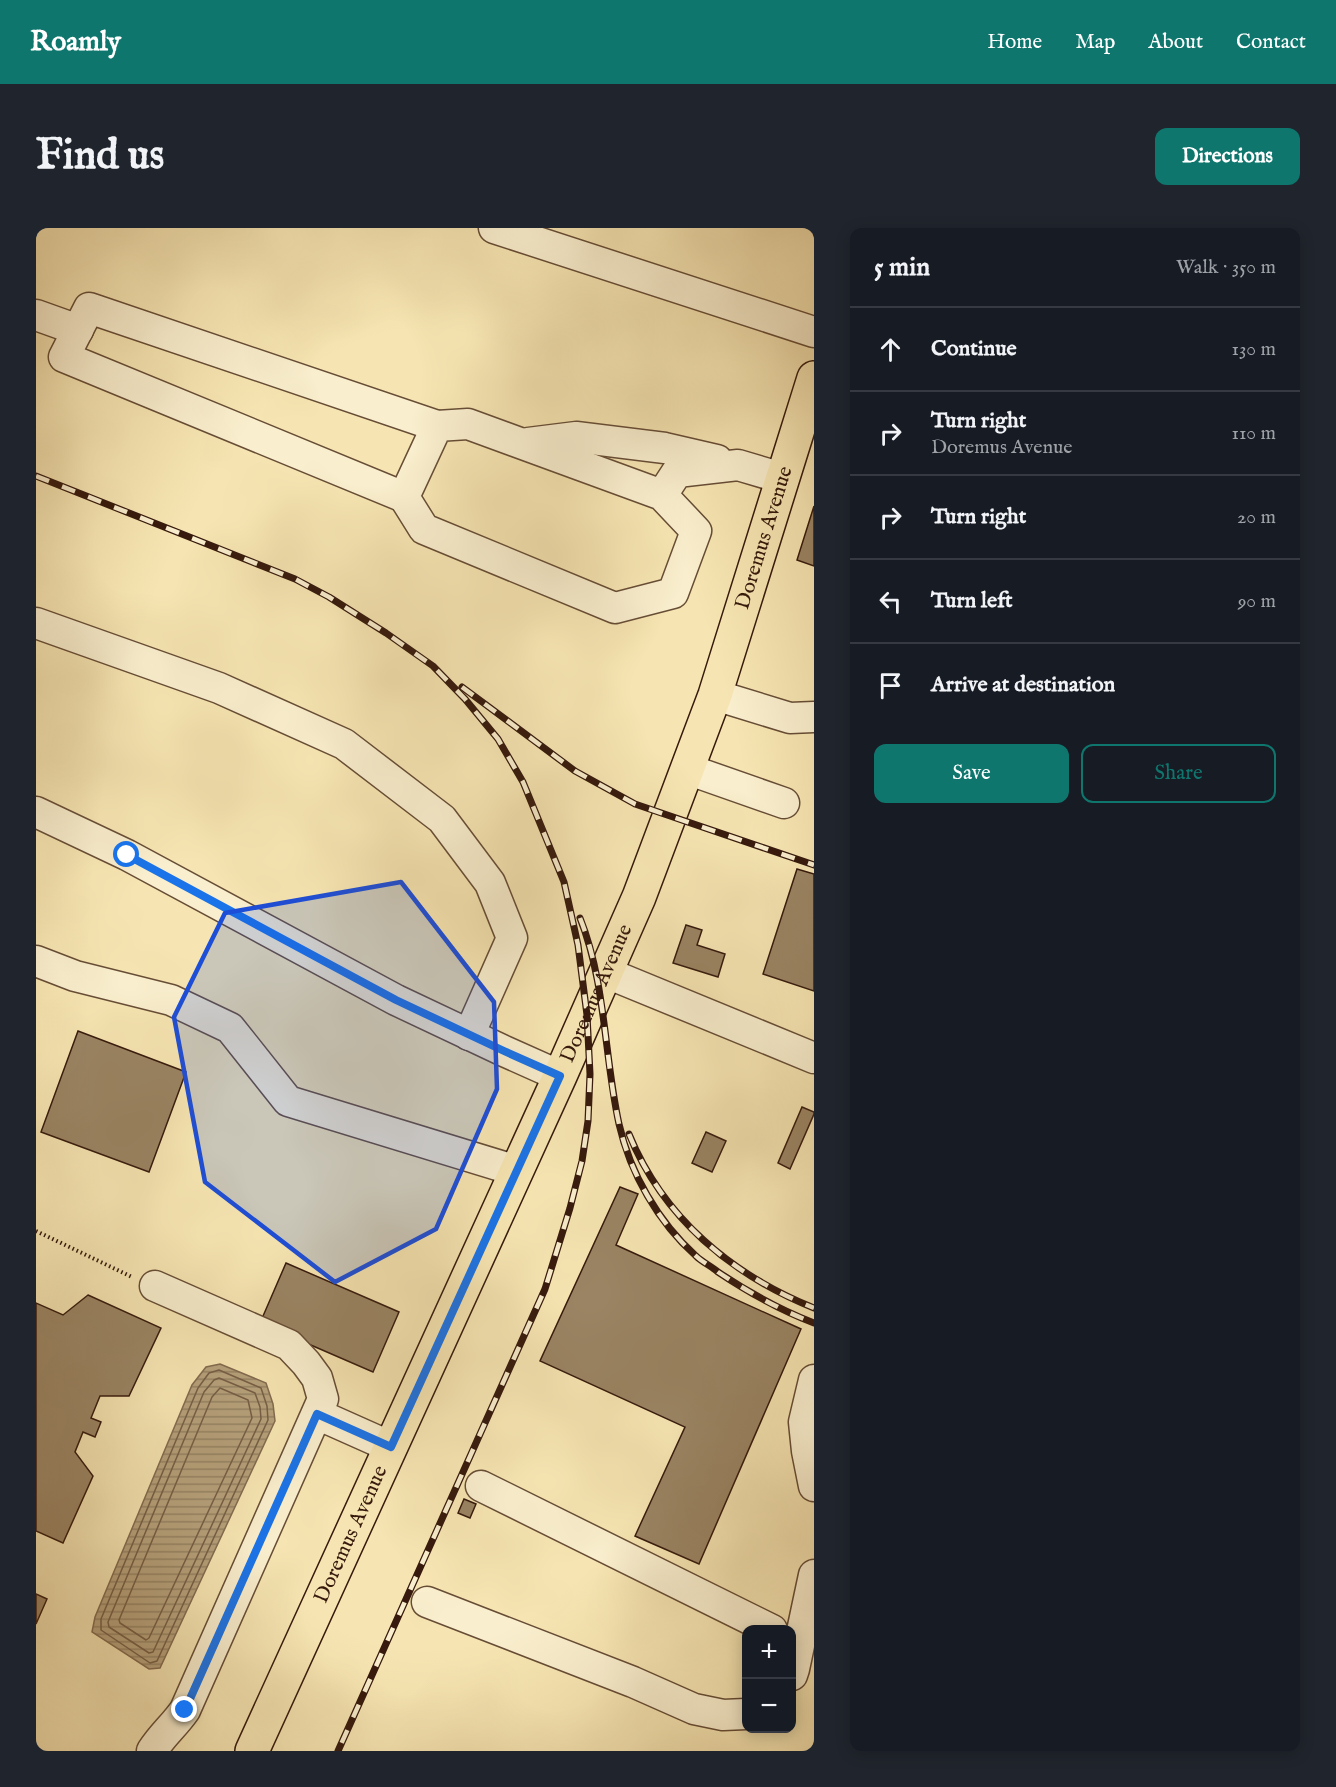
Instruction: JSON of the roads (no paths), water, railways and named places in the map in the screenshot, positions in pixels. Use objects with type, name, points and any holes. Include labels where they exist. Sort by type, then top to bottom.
[{"type":"main road","name":"Doremus Avenue","points":[[252,1751],[607,973],[639,897],[715,695],[782,478],[808,415],[814,378]]},
{"type":"lane","points":[[494,228],[814,332]]},
{"type":"lane","points":[[89,308],[437,426],[468,424],[662,495],[696,531],[673,593],[615,608],[424,529],[404,497],[64,357],[78,330],[89,308]]},
{"type":"lane","points":[[36,315],[78,330]]},
{"type":"lane","points":[[404,497],[437,426]]},
{"type":"lane","points":[[522,444],[576,437],[665,447],[782,478]]},
{"type":"lane","points":[[662,495],[677,472],[738,465]]},
{"type":"lane","points":[[36,623],[219,688],[344,744],[442,819],[490,883],[512,938],[469,1035]]},
{"type":"lane","points":[[715,695],[790,718],[814,717]]},
{"type":"lane","points":[[687,769],[784,803]]},
{"type":"lane","points":[[36,812],[127,855],[396,1000],[560,1076]]},
{"type":"lane","points":[[36,961],[75,976],[171,1000],[230,1028],[288,1101],[517,1171]]},
{"type":"lane","points":[[607,973],[814,1058]]},
{"type":"lane","points":[[152,1751],[159,1740],[175,1726],[185,1710],[323,1399],[317,1378],[289,1345],[155,1286]]},
{"type":"lane","points":[[814,1380],[804,1422],[814,1486]]},
{"type":"lane","points":[[317,1414],[391,1447]]},
{"type":"lane","points":[[481,1486],[764,1625]]},
{"type":"lane","points":[[796,1638],[814,1575]]},
{"type":"lane","points":[[427,1602],[633,1682],[694,1709],[723,1715],[742,1714]]},
{"type":"water","points":[[220,1364],[266,1383],[273,1404],[275,1421],[160,1668],[149,1669],[92,1632],[95,1617],[192,1385],[206,1367]]},
{"type":"railway","points":[[36,476],[295,579],[329,597],[433,666],[465,699],[498,739],[523,782],[564,882],[578,945],[587,1015],[590,1074],[588,1121],[582,1161],[570,1208],[545,1289],[338,1751]]},
{"type":"railway","points":[[462,687],[575,771],[635,804],[814,865]]},
{"type":"railway","points":[[580,918],[589,943],[600,994],[619,1124],[630,1161],[647,1196],[669,1228],[701,1260],[764,1300],[814,1323]]},
{"type":"railway","points":[[629,1134],[643,1164],[661,1192],[703,1240],[728,1261],[755,1279],[814,1308]]}]
